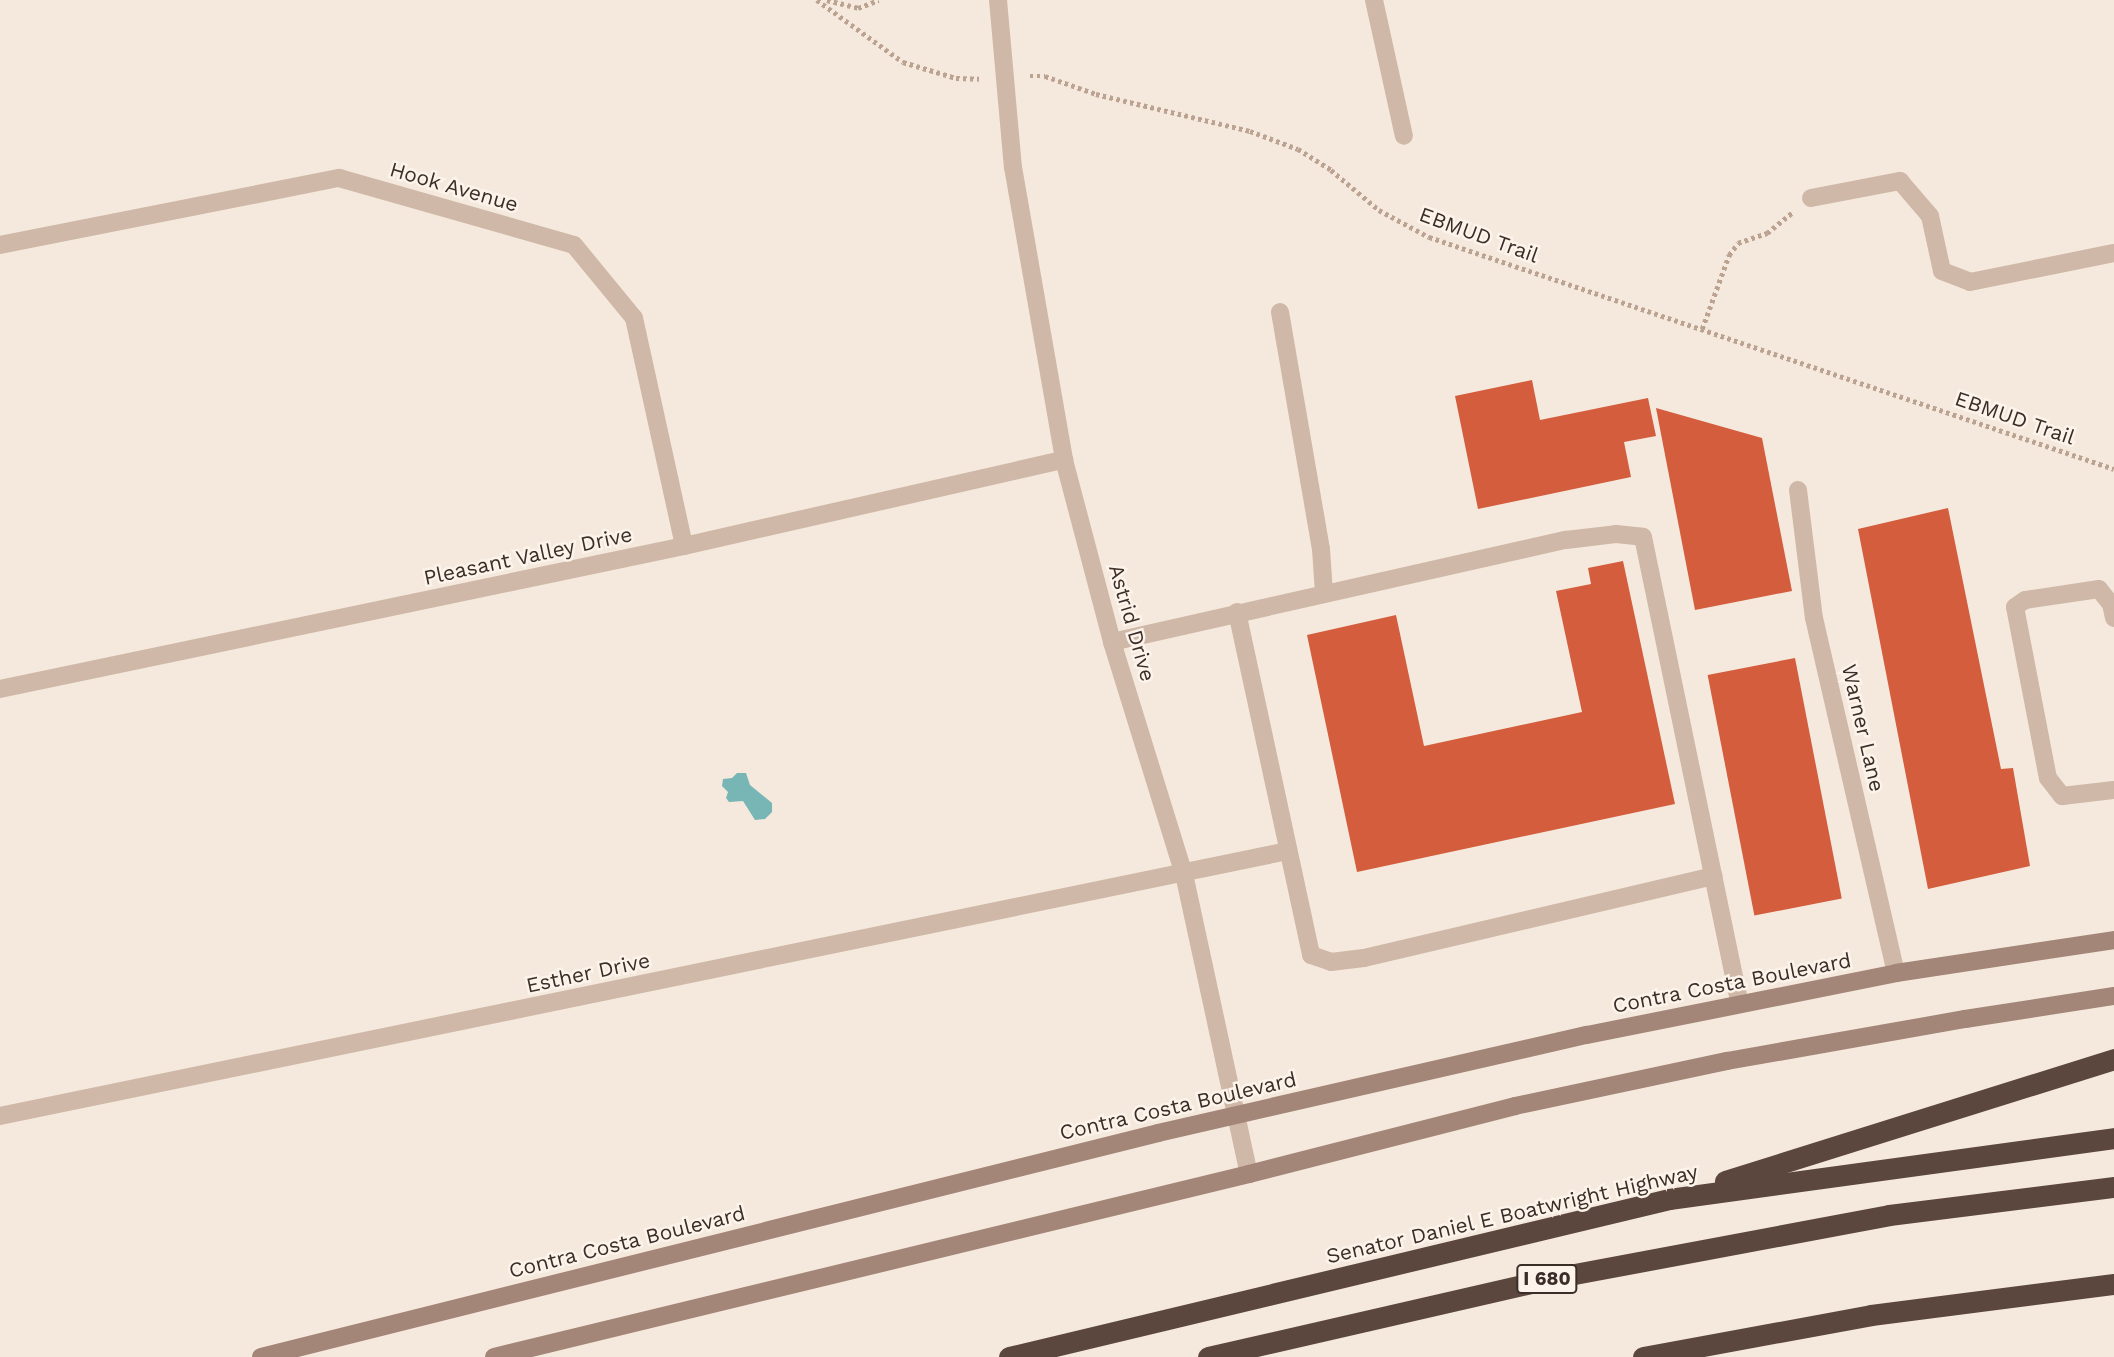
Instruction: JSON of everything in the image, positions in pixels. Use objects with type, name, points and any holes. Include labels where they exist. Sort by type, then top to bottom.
[{"type":"highway","points":[[1669,1199],[2114,1059]]},
{"type":"highway","name":"Senator Daniel E Boatwright Highway","points":[[1009,1357],[1669,1199],[2114,1138]]},
{"type":"highway","name":"I 680","points":[[1208,1357],[1566,1275],[1889,1215],[2114,1187]]},
{"type":"highway","points":[[1643,1357],[1871,1315],[2114,1284]]},
{"type":"main road","name":"Contra Costa Boulevard","points":[[261,1357],[1237,1115],[1587,1035],[1896,973],[2114,940]]},
{"type":"main road","points":[[494,1357],[1542,1101],[1727,1061],[1965,1018],[2114,996]]},
{"type":"street","name":"Astrid Drive","points":[[998,0],[1013,167],[1064,460],[1112,642],[1184,873],[1249,1174]]},
{"type":"street","points":[[1374,0],[1404,136]]},
{"type":"street","name":"Hook Avenue","points":[[0,245],[339,178],[574,245],[634,318],[684,546]]},
{"type":"street","points":[[1811,198],[1900,181],[1930,216],[1942,271],[1970,282],[2114,253]]},
{"type":"street","points":[[1280,312],[1321,549],[1324,593]]},
{"type":"street","name":"Pleasant Valley Drive","points":[[0,689],[684,546],[1064,460]]},
{"type":"street","name":"Warner Lane","points":[[1798,491],[1814,618],[1896,973]]},
{"type":"street","points":[[1112,642],[1566,540],[1616,534],[1643,537],[1740,1004]]},
{"type":"street","points":[[2114,618],[2111,604],[2099,589],[2025,600],[2015,607],[2048,778],[2062,796],[2114,790]]},
{"type":"street","points":[[1237,612],[1311,955],[1331,961],[1364,958],[1713,876]]},
{"type":"street","name":"Esther Drive","points":[[0,1116],[1288,851]]},
{"type":"path","name":"EBMUD Trail","points":[[817,0],[903,62],[956,78],[1045,76],[1096,94],[1176,111],[1250,131],[1298,149],[1353,187],[1379,210],[1429,237],[2114,469]]},
{"type":"path","points":[[827,0],[858,8],[879,0]]},
{"type":"path","points":[[1702,328],[1733,249],[1754,236],[1766,233],[1811,198]]},
{"type":"water","points":[[737,773],[746,773],[750,785],[772,803],[772,812],[765,819],[755,820],[743,801],[729,802],[726,798],[728,792],[722,786],[723,779],[732,778]]},
{"type":"building","points":[[1532,380],[1540,420],[1648,398],[1656,436],[1624,442],[1631,477],[1478,509],[1455,396]]},
{"type":"building","points":[[1656,408],[1762,438],[1792,591],[1695,610]]},
{"type":"building","points":[[1948,508],[2001,769],[2013,768],[2030,866],[1928,889],[1858,529]]},
{"type":"building","points":[[1623,561],[1675,804],[1357,872],[1307,635],[1396,615],[1424,746],[1582,712],[1556,591],[1591,584],[1588,568]]},
{"type":"building","points":[[1795,658],[1842,898],[1754,915],[1708,675]]}]
